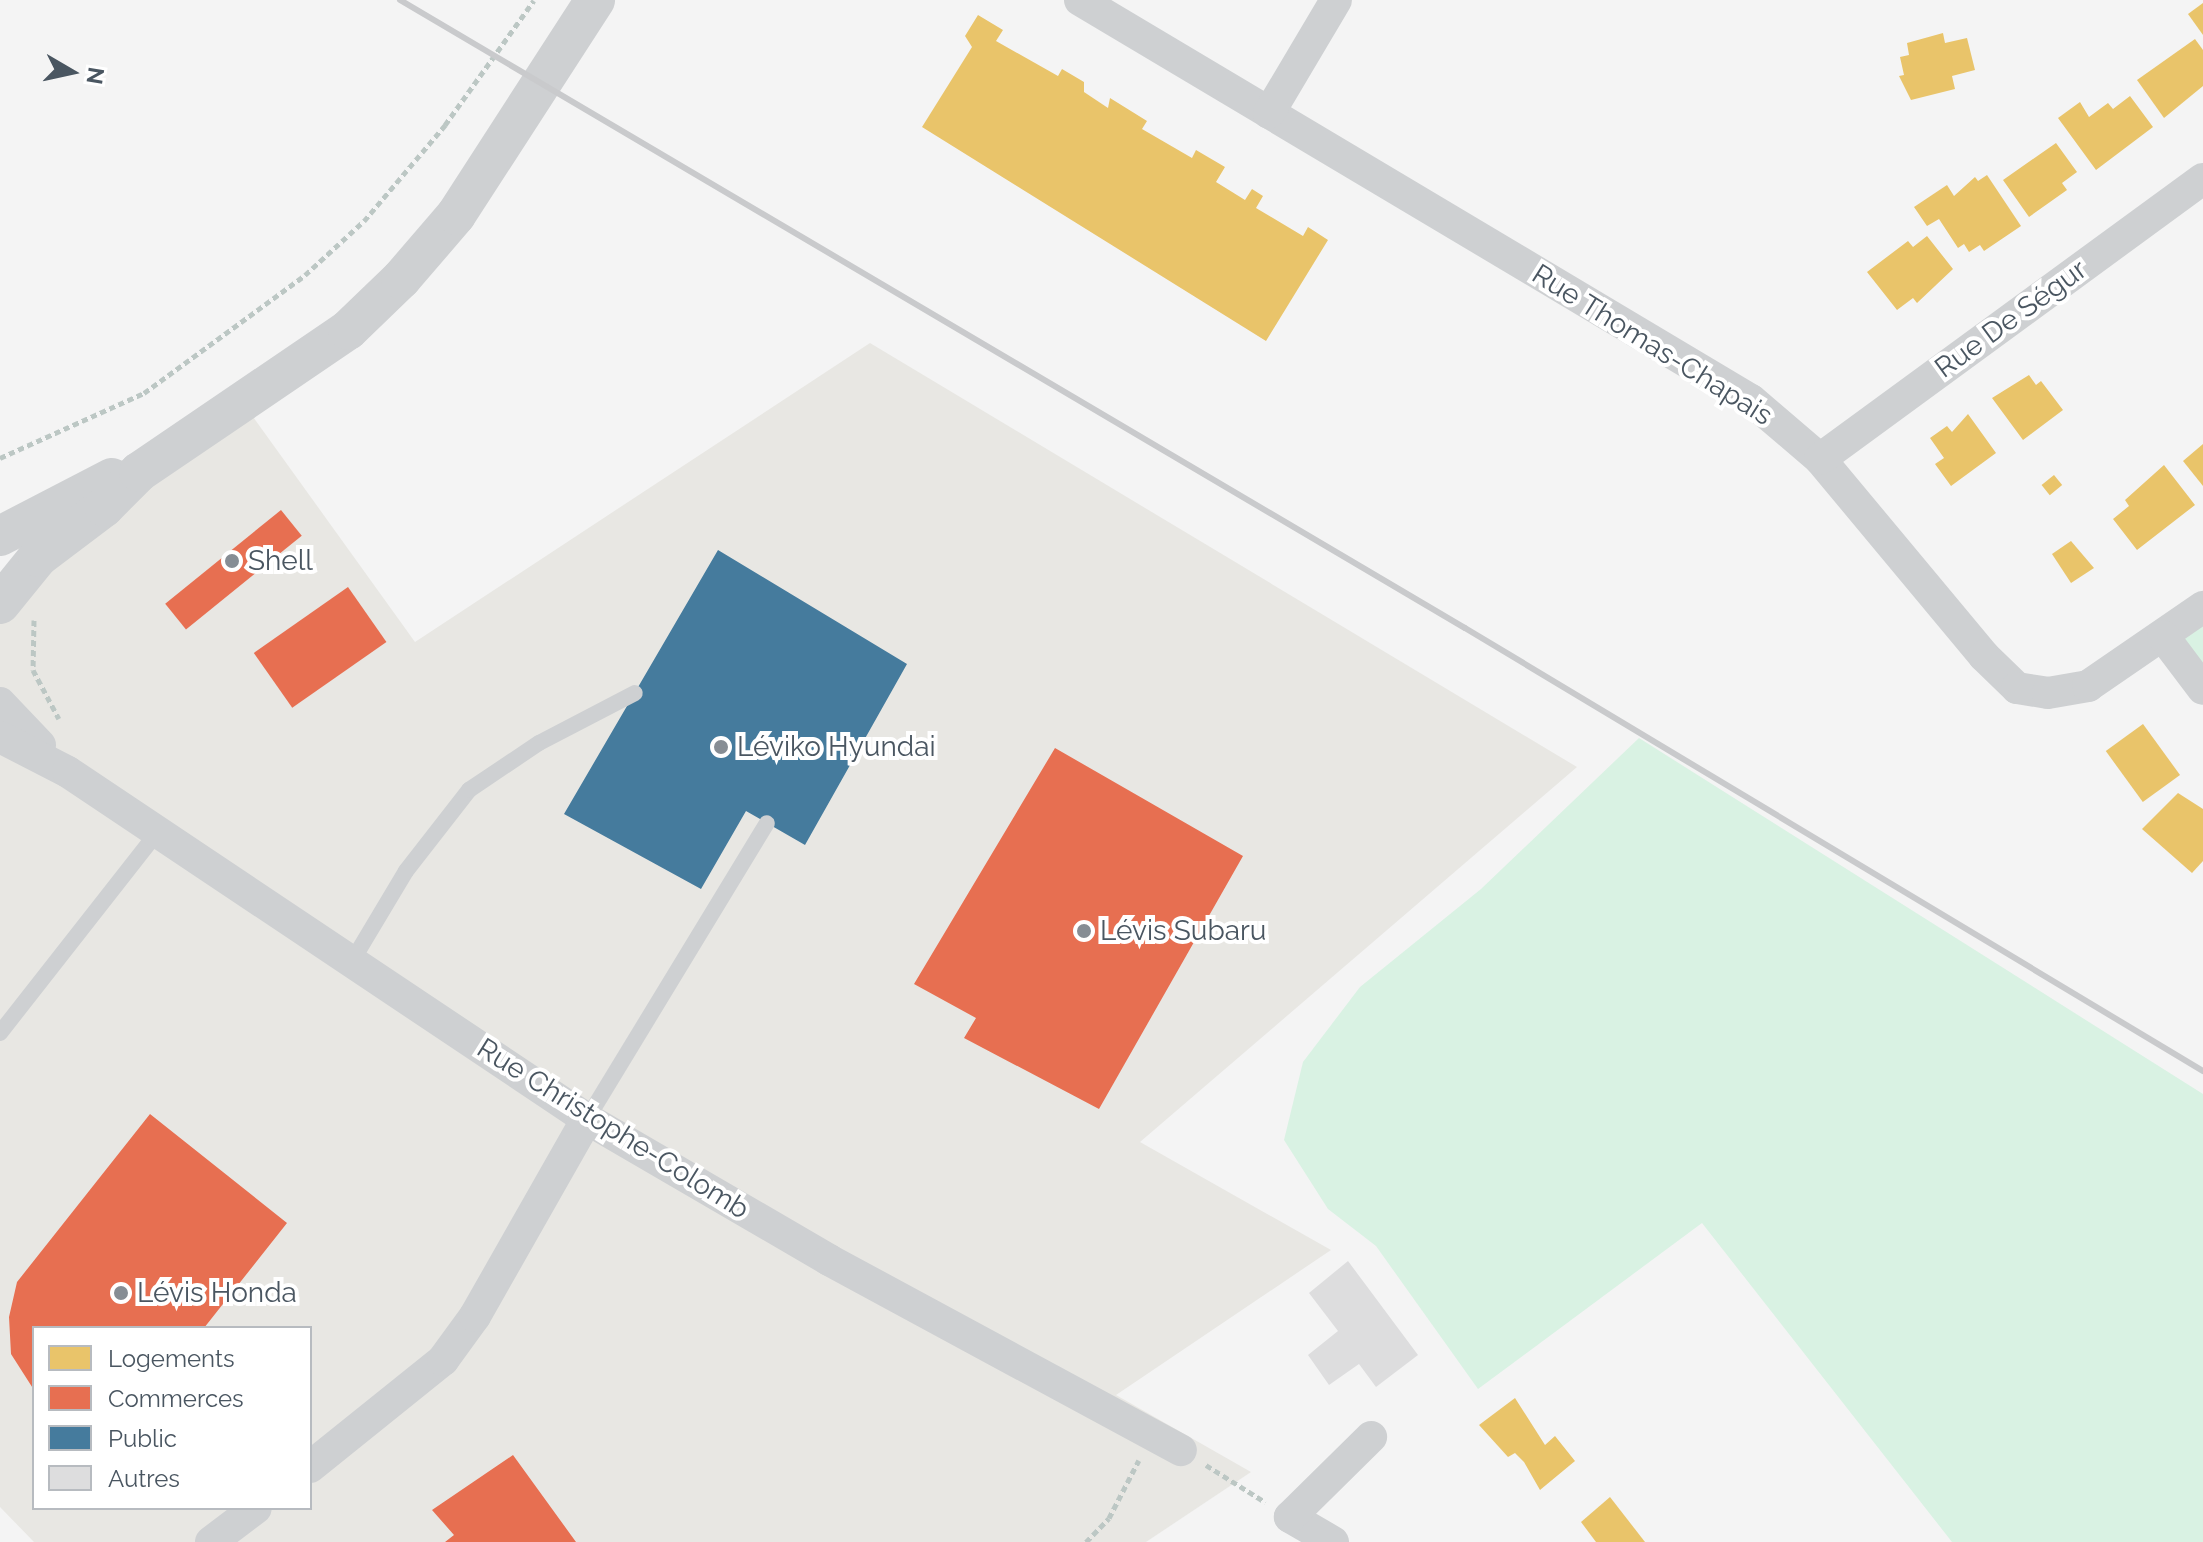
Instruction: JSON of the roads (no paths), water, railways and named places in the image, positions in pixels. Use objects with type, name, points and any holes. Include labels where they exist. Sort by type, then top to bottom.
[{"type":"street","points":[[0,604],[29,568],[139,472],[348,330],[401,279],[456,215],[595,0]]},
{"type":"street","name":"Rue Thomas-Chapais","points":[[1080,0],[1751,400],[1820,459],[1984,656],[2017,688],[2048,693],[2088,686],[2163,636]]},
{"type":"street","points":[[1269,113],[1336,0]]},
{"type":"street","name":"Rue De Ségur","points":[[1820,459],[2203,179]]},
{"type":"street","points":[[0,536],[97,482],[139,472]]},
{"type":"street","points":[[2203,607],[2163,636],[2203,689]]},
{"type":"street","name":"Rue Christophe-Colomb","points":[[0,703],[68,772]]},
{"type":"street","name":"Rue Christophe-Colomb","points":[[0,737],[68,772],[587,1119],[829,1260],[1181,1450]]},
{"type":"street","points":[[312,1465],[443,1360],[475,1316],[587,1119]]},
{"type":"street","points":[[1328,1541],[1290,1517],[1371,1437]]},
{"type":"street","points":[[211,1542],[253,1510]]},
{"type":"lane","points":[[351,963],[406,871],[469,790],[539,743],[635,693]]},
{"type":"lane","points":[[587,1119],[767,823]]},
{"type":"lane","points":[[0,1033],[157,833]]},
{"type":"railway","points":[[400,0],[1465,628],[2203,1071]]},
{"type":"place","name":"Shell","points":[[232,561]]},
{"type":"place","name":"Léviko Hyundai","points":[[721,747]]},
{"type":"place","name":"Lévis Subaru","points":[[1084,931]]},
{"type":"place","name":"Lévis Honda","points":[[121,1293]]}]
